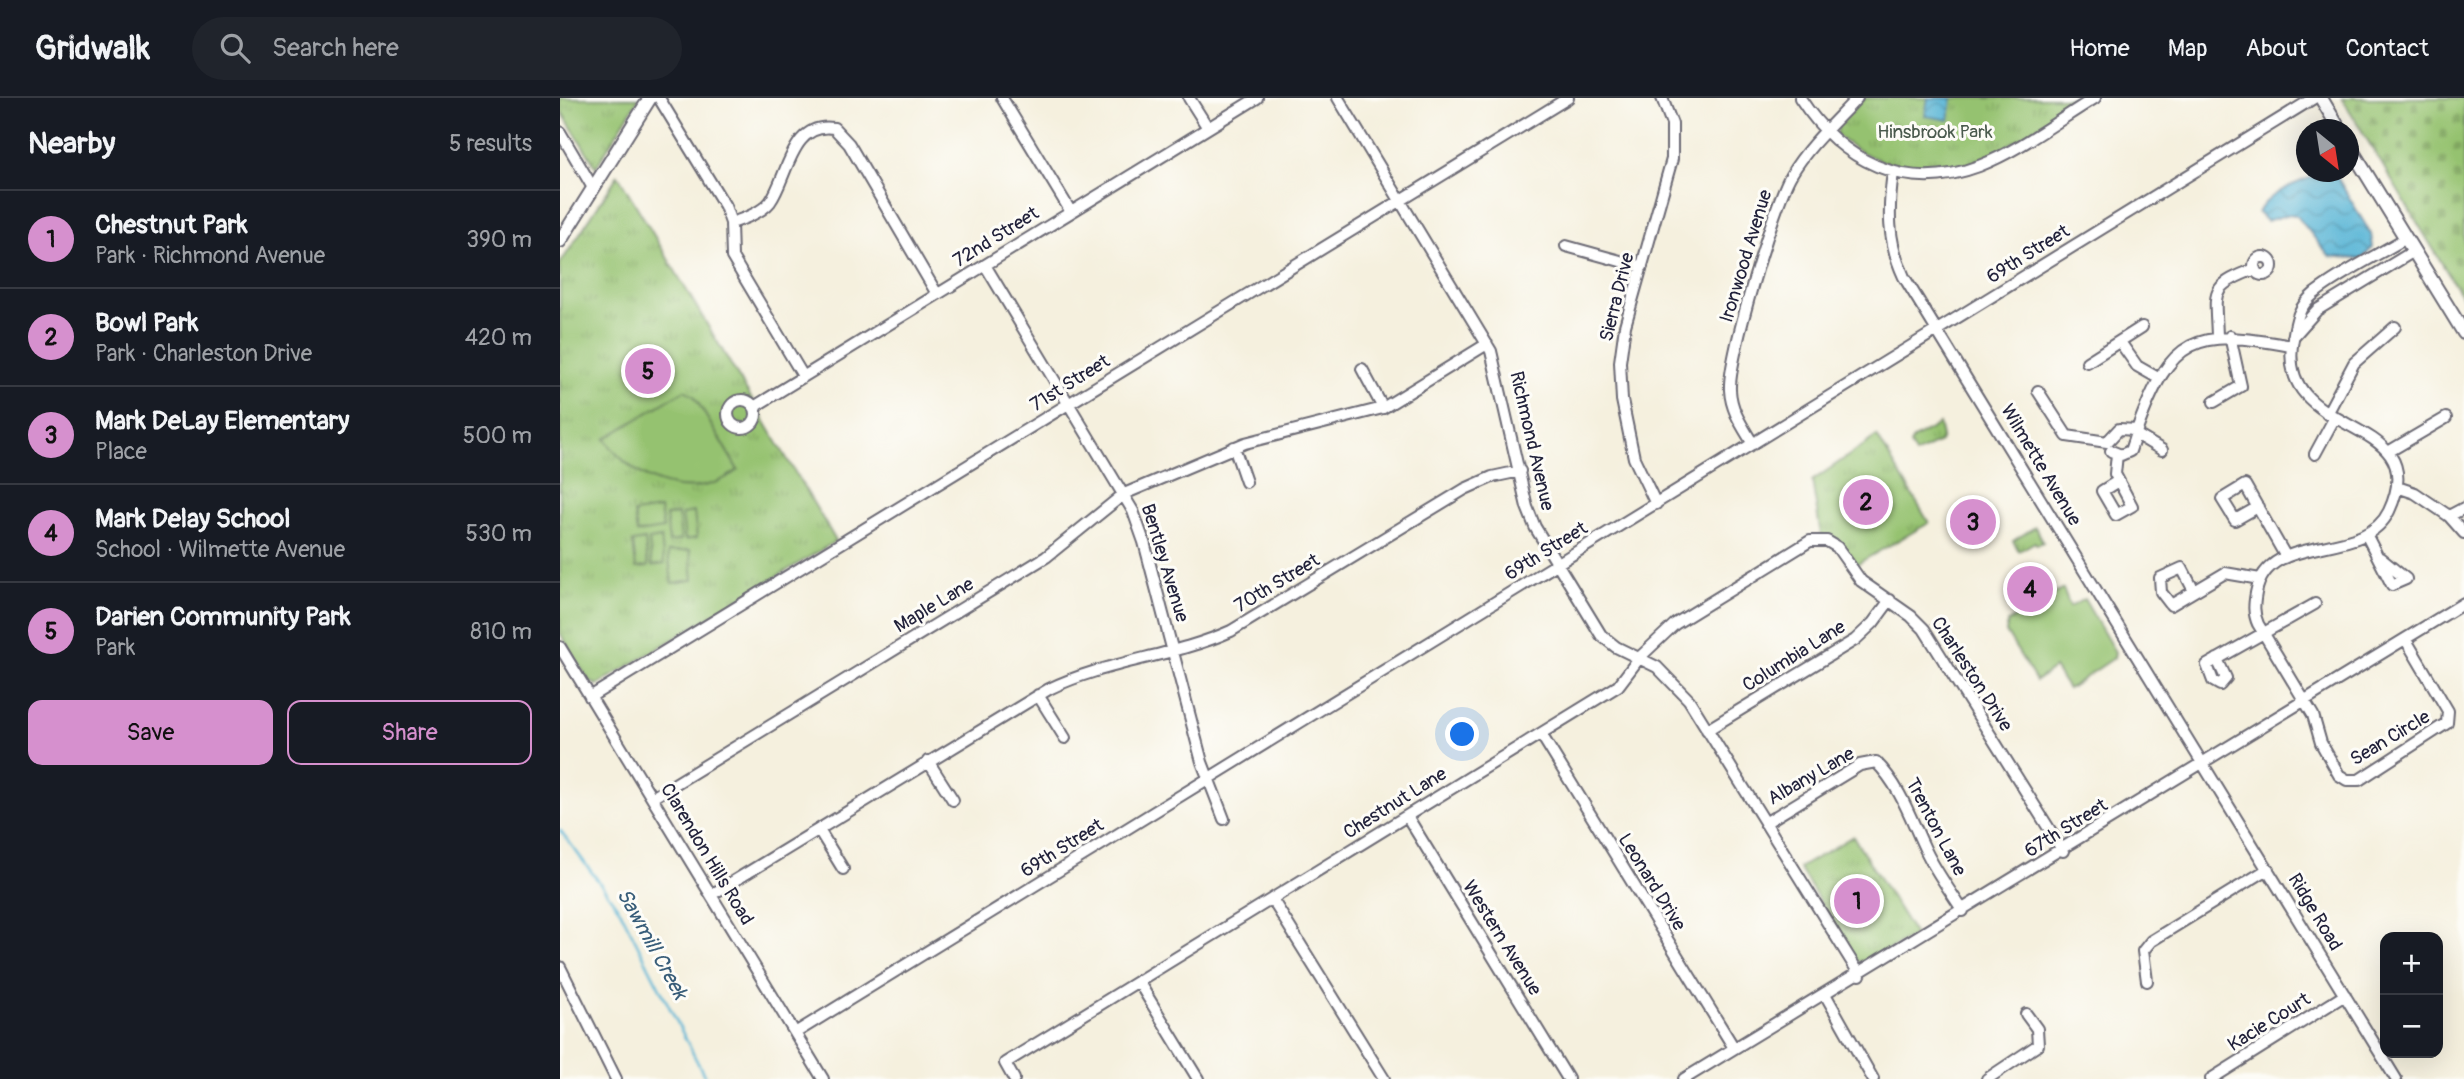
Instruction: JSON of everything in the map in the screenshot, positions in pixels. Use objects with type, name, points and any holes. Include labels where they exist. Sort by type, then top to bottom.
[{"type":"main road","points":[[560,241],[650,98]]},
{"type":"main road","points":[[2320,98],[2333,119]]},
{"type":"main road","points":[[2359,162],[2464,333]]},
{"type":"street","points":[[659,98],[724,206],[731,223],[732,257],[803,376]]},
{"type":"street","points":[[1002,98],[1071,212]]},
{"type":"street","points":[[1189,98],[1208,128]]},
{"type":"street","name":"72nd Street","points":[[754,407],[1257,98]]},
{"type":"street","name":"71st Street","points":[[590,697],[1568,98]]},
{"type":"street","name":"Sierra Drive","points":[[1656,503],[1634,458],[1619,378],[1625,326],[1672,159],[1672,124],[1662,98]]},
{"type":"street","points":[[1800,98],[1825,133],[1855,156],[1894,172],[1936,175],[1977,167],[2095,98]]},
{"type":"street","name":"Ironwood Avenue","points":[[1753,444],[1732,404],[1731,366],[1780,197],[1798,164],[1857,98]]},
{"type":"street","name":"69th Street","points":[[795,1033],[2314,98]]},
{"type":"street","name":"Richmond Avenue","points":[[1339,99],[1488,344],[1496,363],[1529,513],[1558,564],[1601,635],[1616,648],[1657,667],[1679,687],[1860,975]]},
{"type":"street","points":[[731,223],[768,204],[798,143],[817,129],[834,128],[849,144],[937,294]]},
{"type":"street","points":[[560,132],[593,188]]},
{"type":"street","name":"Wilmette Avenue","points":[[1894,172],[1888,209],[1892,248],[1904,277],[2204,764]]},
{"type":"street","points":[[2305,702],[2262,632],[2254,609],[2260,579],[2272,565],[2286,557],[2366,534],[2389,512],[2397,487],[2395,468],[2388,452],[2375,438],[2313,405],[2300,388],[2293,373],[2293,322],[2314,294],[2406,238]]},
{"type":"street","points":[[1566,246],[1642,267]]},
{"type":"street","points":[[2292,341],[2317,310],[2414,251]]},
{"type":"street","name":"Bentley Avenue","points":[[985,265],[1124,494],[1144,542],[1208,779],[1224,819]]},
{"type":"street","points":[[2217,337],[2214,302],[2220,287],[2255,269]]},
{"type":"street","points":[[2087,362],[2142,327]]},
{"type":"street","points":[[2315,454],[2354,363],[2395,327]]},
{"type":"street","points":[[2214,402],[2241,386],[2230,336]]},
{"type":"street","points":[[2117,454],[2130,451],[2158,378],[2184,350],[2217,337],[2292,341]]},
{"type":"street","points":[[2120,342],[2137,366],[2158,378]]},
{"type":"street","name":"Maple Lane","points":[[652,798],[1046,557],[1124,494],[1234,447],[1383,408],[1488,344]]},
{"type":"street","points":[[1362,369],[1383,408]]},
{"type":"street","points":[[2039,391],[2067,436],[2107,442],[2117,454],[2118,481]]},
{"type":"street","points":[[2388,452],[2446,418]]},
{"type":"street","points":[[2107,442],[2119,429],[2137,432],[2162,450]]},
{"type":"street","points":[[1234,447],[1245,482]]},
{"type":"street","name":"70th Street","points":[[711,895],[1038,695],[1085,674],[1210,640],[1243,625],[1473,484],[1520,471]]},
{"type":"street","points":[[2397,487],[2415,493],[2449,516],[2464,533]]},
{"type":"street","points":[[2258,506],[2286,557]]},
{"type":"street","points":[[2449,516],[2464,508]]},
{"type":"street","points":[[2366,534],[2380,558]]},
{"type":"street","name":"Charleston Drive","points":[[1827,541],[1840,550],[1861,581],[1918,622],[1931,638],[2063,851]]},
{"type":"street","name":"Chestnut Lane","points":[[1014,1079],[1004,1063],[1618,686],[1640,657],[1682,618],[1805,543],[1827,541]]},
{"type":"street","points":[[2194,591],[2225,573],[2260,579]]},
{"type":"street","name":"Columbia Lane","points":[[1707,730],[1855,640],[1890,600]]},
{"type":"street","name":"67th Street","points":[[1684,1079],[1860,975],[2464,603]]},
{"type":"street","points":[[2217,659],[2315,604]]},
{"type":"street","name":"Sean Circle","points":[[2305,702],[2313,715],[2320,743],[2339,775],[2355,781],[2370,773],[2444,727],[2449,719],[2448,711],[2406,640]]},
{"type":"street","name":"Clarendon Hills Road","points":[[560,647],[823,1079]]},
{"type":"street","points":[[1038,695],[1065,738]]},
{"type":"street","name":"Leonard Drive","points":[[1541,734],[1734,1048]]},
{"type":"street","points":[[928,761],[953,800]]},
{"type":"street","name":"Albany Lane","points":[[1765,823],[1860,765],[1876,762]]},
{"type":"street","name":"Trenton Lane","points":[[1876,762],[1913,816],[1926,852],[1963,911]]},
{"type":"street","name":"Ridge Road","points":[[2204,764],[2396,1079]]},
{"type":"street","name":"Western Avenue","points":[[1407,816],[1568,1079]]},
{"type":"street","points":[[819,830],[843,869]]},
{"type":"street","points":[[2147,981],[2143,951],[2151,942],[2268,869]]},
{"type":"street","points":[[1272,899],[1384,1079]]},
{"type":"street","points":[[560,967],[616,1079]]},
{"type":"street","points":[[1138,981],[1198,1079]]},
{"type":"street","points":[[1825,994],[1873,1079]]},
{"type":"street","name":"Kacie Court","points":[[2211,1079],[2345,995]]},
{"type":"street","points":[[1987,1079],[2038,1045],[2037,1029],[2026,1014]]},
{"type":"green space","points":[[560,98],[639,98],[596,167],[560,109]]},
{"type":"green space","name":"Hinsbrook Park","points":[[1864,98],[2081,98],[1984,158],[1946,169],[1926,169],[1887,162],[1852,146],[1836,135],[1838,127]]},
{"type":"green space","points":[[2342,98],[2464,98],[2464,300],[2359,126],[2359,119],[2355,119]]},
{"type":"green space","points":[[618,175],[836,541],[597,685],[589,681],[560,633],[560,264]]},
{"type":"green space","points":[[685,390],[694,396],[738,470],[720,481],[702,486],[665,484],[632,467],[605,439]]},
{"type":"green space","points":[[1939,424],[1942,437],[1940,442],[1915,454],[1910,445],[1912,440]]},
{"type":"green space","points":[[1877,436],[1929,523],[1855,565],[1839,541],[1821,535],[1812,481]]},
{"type":"green space","points":[[660,509],[663,529],[637,533],[634,513]]},
{"type":"green space","points":[[694,512],[697,538],[685,540],[682,514]]},
{"type":"green space","points":[[678,514],[681,540],[669,542],[666,516]]},
{"type":"green space","points":[[2035,527],[2043,542],[2037,545],[2035,542],[2019,551],[2013,541]]},
{"type":"green space","points":[[661,538],[664,564],[652,566],[649,540]]},
{"type":"green space","points":[[645,540],[648,567],[636,568],[633,542]]},
{"type":"green space","points":[[690,550],[693,580],[672,583],[668,552]]},
{"type":"green space","points":[[2063,589],[2070,607],[2084,599],[2115,652],[2114,658],[2068,689],[2054,668],[2036,681],[2006,632],[2008,622]]},
{"type":"green space","points":[[1853,836],[1915,935],[1866,962],[1857,961],[1799,868]]},
{"type":"water","points":[[1928,98],[1952,98],[1949,120],[1925,116]]},
{"type":"water","points":[[2340,182],[2371,234],[2373,247],[2362,259],[2329,256],[2297,216],[2290,214],[2266,221],[2258,213],[2270,199],[2297,183]]},
{"type":"waterway","name":"Sawmill Creek","points":[[560,830],[620,910],[706,1079]]},
{"type":"place","name":"Darien Community Park","points":[[648,371]]},
{"type":"place","name":"Bowl Park","points":[[1866,502]]},
{"type":"place","name":"Mark DeLay Elementary","points":[[1973,522]]},
{"type":"place","name":"Mark Delay School","points":[[2030,589]]},
{"type":"place","name":"Chestnut Park","points":[[1857,901]]}]
